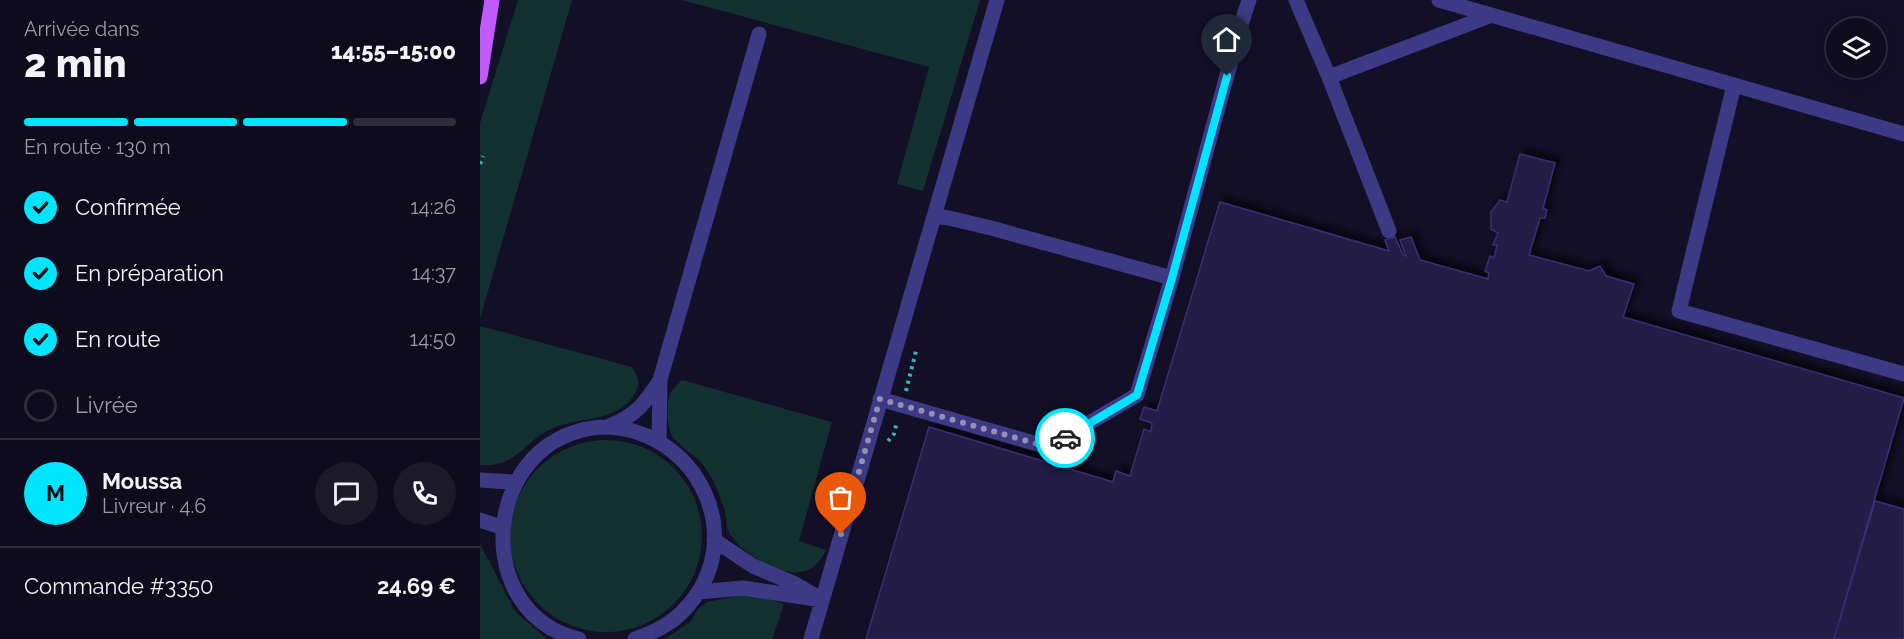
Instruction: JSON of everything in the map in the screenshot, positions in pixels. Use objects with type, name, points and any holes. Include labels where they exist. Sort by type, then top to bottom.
[{"type":"main road","points":[[480,10],[485,0]]},
{"type":"main road","points":[[480,77],[492,0]]},
{"type":"lane","points":[[811,639],[997,0]]},
{"type":"lane","points":[[880,399],[1048,447],[1137,395],[1249,0]]},
{"type":"lane","points":[[1296,0],[1329,77],[1389,231]]},
{"type":"lane","points":[[1439,0],[1904,134]]},
{"type":"lane","points":[[1329,77],[1492,15]]},
{"type":"lane","points":[[659,441],[660,380],[759,34]]},
{"type":"lane","points":[[1734,85],[1679,311],[1904,374]]},
{"type":"lane","points":[[934,216],[991,228],[1172,278]]},
{"type":"lane","points":[[573,638],[552,628],[535,616],[520,601],[509,583],[498,543],[498,526],[504,502],[512,482],[525,464],[542,449],[561,437],[624,420],[642,407],[660,380]]},
{"type":"lane","points":[[604,427],[633,430],[659,441],[683,459],[701,483],[712,510],[714,540],[709,567],[698,592],[670,623],[635,639]]},
{"type":"lane","points":[[480,480],[512,482]]},
{"type":"lane","points":[[480,520],[498,526]]},
{"type":"lane","points":[[714,540],[753,566],[795,584],[822,600]]},
{"type":"lane","points":[[698,592],[743,588],[822,600]]},
{"type":"path","points":[[480,164],[483,156]]},
{"type":"green space","points":[[518,0],[572,0],[480,319],[480,123]]},
{"type":"green space","points":[[682,0],[980,0],[923,191],[897,184],[929,67]]},
{"type":"green space","points":[[480,326],[632,367],[638,378],[637,389],[633,397],[617,411],[553,428],[543,433],[512,458],[493,465],[480,465]]},
{"type":"green space","points":[[682,380],[832,422],[799,541],[826,550],[819,562],[811,568],[798,572],[775,568],[751,555],[733,538],[728,530],[725,512],[714,482],[700,462],[675,440],[670,431],[667,412],[669,398],[672,390]]},
{"type":"green space","points":[[606,440],[634,444],[659,456],[674,468],[686,483],[698,508],[702,536],[698,564],[686,589],[674,604],[659,616],[634,628],[606,632],[578,628],[553,616],[538,604],[526,589],[514,564],[510,536],[514,508],[526,483],[538,468],[553,456],[578,444]]},
{"type":"green space","points":[[480,544],[515,611],[547,639],[480,639]]},
{"type":"green space","points":[[741,595],[763,597],[784,604],[772,639],[665,639],[690,622],[699,608],[707,602]]},
{"type":"building","points":[[1520,154],[1555,163],[1543,208],[1547,210],[1545,218],[1540,218],[1529,255],[1589,271],[1600,266],[1606,276],[1634,284],[1623,317],[1904,398],[1834,639],[866,639],[929,427],[1113,482],[1116,471],[1130,476],[1144,429],[1151,432],[1152,423],[1140,419],[1144,407],[1157,411],[1220,202],[1389,251],[1385,240],[1395,237],[1403,255],[1406,256],[1400,240],[1411,237],[1420,260],[1488,279],[1489,273],[1485,271],[1490,256],[1494,258],[1497,245],[1493,245],[1498,233],[1491,229],[1491,212],[1500,200],[1507,202]]},
{"type":"building","points":[[1875,501],[1904,509],[1904,639],[1834,639]]},
{"type":"way so far","points":[[841,534],[880,399],[1048,447],[1065,438]]},
{"type":"route","points":[[1065,438],[1137,395],[1172,278],[1227,76]]}]
